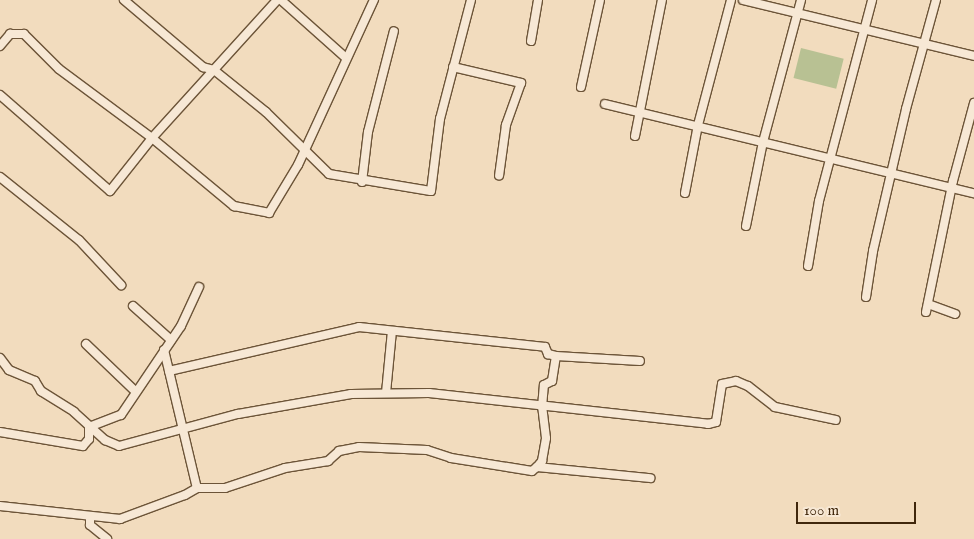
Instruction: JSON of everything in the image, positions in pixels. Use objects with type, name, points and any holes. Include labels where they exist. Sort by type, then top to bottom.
[{"type":"street","points":[[124,0],[203,67],[214,70],[266,112],[329,174],[362,182],[431,191],[439,128],[471,0]]},
{"type":"street","points":[[0,95],[110,191],[152,138],[277,0]]},
{"type":"street","points":[[281,0],[345,57]]},
{"type":"street","points":[[0,46],[10,34],[24,34],[59,69],[152,138],[234,206],[244,206],[262,213],[269,213],[305,150],[345,57],[374,0]]},
{"type":"street","points":[[531,41],[538,0]]},
{"type":"street","points":[[581,87],[600,0]]},
{"type":"street","points":[[635,136],[662,0]]},
{"type":"street","points":[[685,192],[698,126],[731,0]]},
{"type":"street","points":[[743,0],[974,56]]},
{"type":"street","points":[[746,226],[763,142],[801,0]]},
{"type":"street","points":[[808,266],[829,159],[851,71],[866,29],[872,0]]},
{"type":"street","points":[[866,297],[873,252],[906,110],[926,44],[936,0]]},
{"type":"street","points":[[362,182],[368,132],[394,31]]},
{"type":"street","points":[[453,67],[521,83],[506,125],[500,176]]},
{"type":"street","points":[[955,314],[927,308],[952,190],[974,103]]},
{"type":"street","points":[[604,104],[952,190],[974,193]]},
{"type":"street","points":[[0,177],[79,240],[121,285]]},
{"type":"street","points":[[90,427],[121,416],[171,340],[199,288]]},
{"type":"street","points":[[133,306],[171,340]]},
{"type":"street","points":[[169,371],[359,327],[545,347],[548,354],[556,356],[640,361]]},
{"type":"street","points":[[386,393],[392,331]]},
{"type":"street","points":[[86,344],[136,392]]},
{"type":"street","points":[[164,350],[184,427],[197,488]]},
{"type":"street","points":[[0,506],[72,512],[90,518],[120,519],[185,495],[197,488],[225,488],[285,468],[328,461],[338,451],[359,447],[426,450],[451,458],[532,471],[542,461],[546,438],[542,407],[544,385],[552,382],[556,356]]},
{"type":"street","points":[[0,358],[9,370],[35,381],[41,391],[74,412],[105,440],[119,446],[238,414],[351,394],[429,393],[708,424],[716,422],[722,384],[736,381],[748,386],[775,407],[836,420]]},
{"type":"street","points":[[0,432],[84,446],[89,439],[90,427]]},
{"type":"street","points":[[537,467],[650,478]]},
{"type":"street","points":[[90,518],[90,525],[107,539]]},
{"type":"green space","points":[[801,48],[844,59],[836,89],[794,78]]}]
